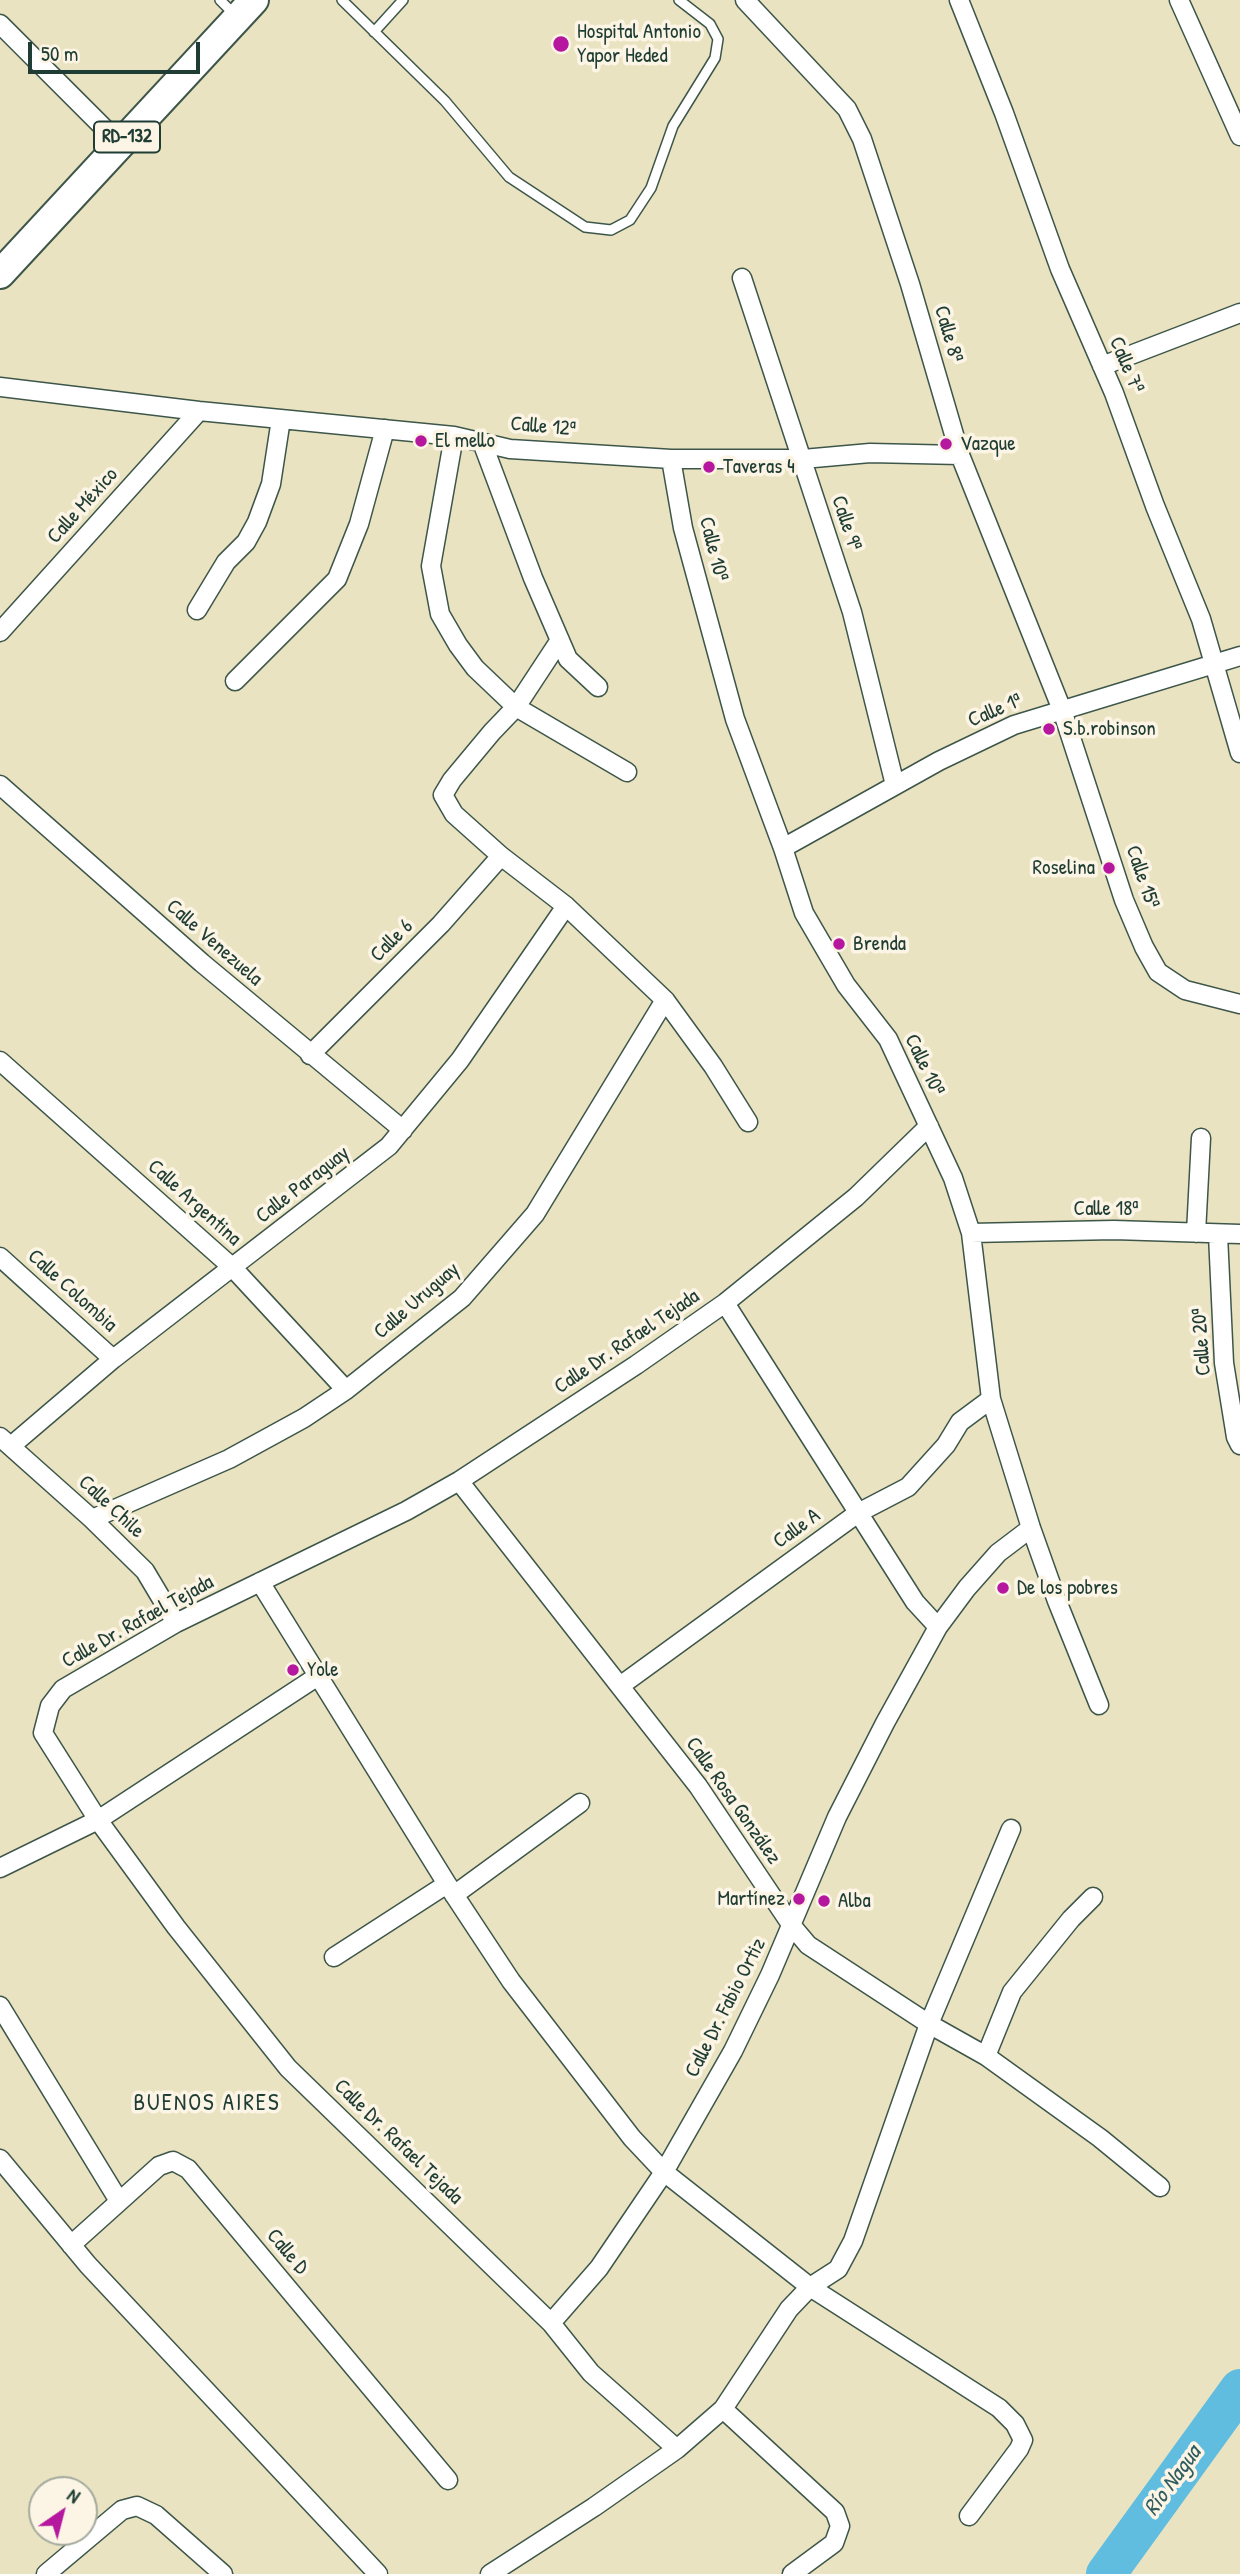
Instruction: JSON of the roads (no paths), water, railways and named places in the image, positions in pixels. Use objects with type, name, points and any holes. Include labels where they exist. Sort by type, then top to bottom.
[{"type":"main road","name":"RD-132","points":[[0,274],[120,144],[237,6]]},
{"type":"street","name":"Calle 7ª","points":[[959,0],[1004,113],[1060,269],[1102,366],[1201,619],[1240,752]]},
{"type":"street","points":[[1179,0],[1240,136]]},
{"type":"street","name":"Calle 8ª","points":[[748,1],[847,109],[862,139],[910,284],[960,455],[1062,710]]},
{"type":"street","points":[[0,24],[120,144]]},
{"type":"street","name":"Calle 9ª","points":[[742,278],[852,612],[895,785]]},
{"type":"street","points":[[1102,366],[1240,313]]},
{"type":"street","name":"Calle 12ª","points":[[0,387],[200,411],[454,436],[510,449],[671,459],[803,459],[870,453],[960,455]]},
{"type":"street","name":"Calle México","points":[[0,632],[200,411]]},
{"type":"street","points":[[197,610],[226,562],[246,542],[257,522],[271,484],[281,419]]},
{"type":"street","points":[[235,681],[337,579],[359,524],[385,429]]},
{"type":"street","points":[[454,436],[431,566],[440,614],[475,668],[516,707],[627,772]]},
{"type":"street","points":[[482,442],[533,578],[568,659],[598,687]]},
{"type":"street","name":"Calle 10ª","points":[[671,459],[683,528],[735,719],[804,913],[846,985],[888,1040],[953,1178],[971,1233],[991,1399],[1031,1528],[1099,1705]]},
{"type":"street","points":[[560,640],[516,707],[452,780],[443,795],[454,814],[501,856],[566,906],[665,1000],[713,1066],[748,1122]]},
{"type":"street","name":"Calle 1ª","points":[[783,848],[895,785],[1014,725],[1240,656]]},
{"type":"street","name":"Calle 15ª","points":[[1062,710],[1124,901],[1158,972],[1185,990],[1240,1004]]},
{"type":"street","name":"Calle Venezuela","points":[[0,785],[310,1055],[403,1130]]},
{"type":"street","name":"Calle 6","points":[[310,1055],[441,924],[501,856]]},
{"type":"street","name":"Calle Paraguay","points":[[6,1441],[389,1146],[460,1060],[566,906]]},
{"type":"street","name":"Calle Uruguay","points":[[92,1519],[229,1459],[304,1418],[346,1390],[462,1298],[536,1214],[665,1000]]},
{"type":"street","name":"Calle Argentina","points":[[0,1061],[233,1268],[346,1390]]},
{"type":"street","name":"Calle Dr. Rafael Tejada","points":[[677,2449],[591,2373],[551,2323],[288,2068],[176,1927],[98,1820],[43,1733],[50,1706],[63,1689],[176,1623],[406,1511],[459,1481],[636,1365],[725,1303],[856,1197],[929,1126]]},
{"type":"street","points":[[1196,1233],[1201,1138]]},
{"type":"street","name":"Calle 18ª","points":[[971,1233],[1114,1230],[1240,1234]]},
{"type":"street","name":"Calle 20ª","points":[[1219,1235],[1224,1363],[1236,1437],[1240,1445]]},
{"type":"street","name":"Calle Colombia","points":[[0,1257],[113,1359]]},
{"type":"street","points":[[725,1303],[915,1602],[938,1626]]},
{"type":"street","name":"Calle A","points":[[620,1686],[858,1513],[908,1487],[946,1445],[960,1423],[991,1399]]},
{"type":"street","name":"Calle Chile","points":[[6,1441],[145,1571],[176,1623]]},
{"type":"street","name":"Calle Rosa González","points":[[459,1481],[698,1786],[792,1926],[808,1945],[929,2024],[986,2056],[1100,2138],[1160,2187]]},
{"type":"street","name":"Calle Dr. Fabio Ortiz","points":[[551,2323],[599,2268],[664,2172],[733,2051],[792,1926],[837,1817],[884,1723],[938,1626],[998,1553],[1031,1528]]},
{"type":"street","points":[[260,1582],[451,1890],[511,1981],[632,2138],[664,2172],[810,2287],[999,2408],[1015,2424],[1023,2441],[1019,2449],[968,2516]]},
{"type":"street","points":[[0,1868],[98,1820],[318,1676]]},
{"type":"street","points":[[334,1956],[451,1890],[580,1803]]},
{"type":"street","points":[[501,2571],[677,2449],[723,2409],[789,2309],[810,2287],[838,2269],[853,2241],[929,2024],[1012,1829]]},
{"type":"street","points":[[986,2056],[1012,1992],[1071,1919],[1093,1897]]},
{"type":"street","points":[[0,2006],[119,2202]]},
{"type":"street","points":[[0,2159],[71,2245],[377,2574]]},
{"type":"street","name":"Calle D","points":[[71,2245],[159,2166],[173,2161],[188,2169],[448,2480]]},
{"type":"street","points":[[723,2409],[835,2512],[839,2526],[834,2543],[792,2574]]},
{"type":"street","points":[[46,2574],[122,2510],[137,2506],[156,2515],[223,2574]]},
{"type":"lane","points":[[374,32],[403,0]]},
{"type":"lane","points":[[347,2],[445,101],[509,177],[585,228],[611,230],[630,220],[651,188],[673,126],[715,58],[718,39],[710,24],[679,0]]},
{"type":"waterway","name":"Río Nagua","points":[[1106,2574],[1240,2389]]},
{"type":"place","name":"Hospital Antonio Yapor Heded","points":[[561,44]]},
{"type":"place","name":"El mello","points":[[421,441]]},
{"type":"place","name":"Vazque","points":[[946,444]]},
{"type":"place","name":"Taveras 4","points":[[709,467]]},
{"type":"place","name":"S.b.robinson","points":[[1049,729]]},
{"type":"place","name":"Roselina","points":[[1109,868]]},
{"type":"place","name":"Brenda","points":[[839,944]]},
{"type":"place","name":"De los pobres","points":[[1003,1588]]},
{"type":"place","name":"Yole","points":[[293,1670]]},
{"type":"place","name":"Martínez","points":[[799,1899]]},
{"type":"place","name":"Alba","points":[[824,1901]]},
{"type":"district","name":"BUENOS AIRES","points":[[207,2104]]}]
